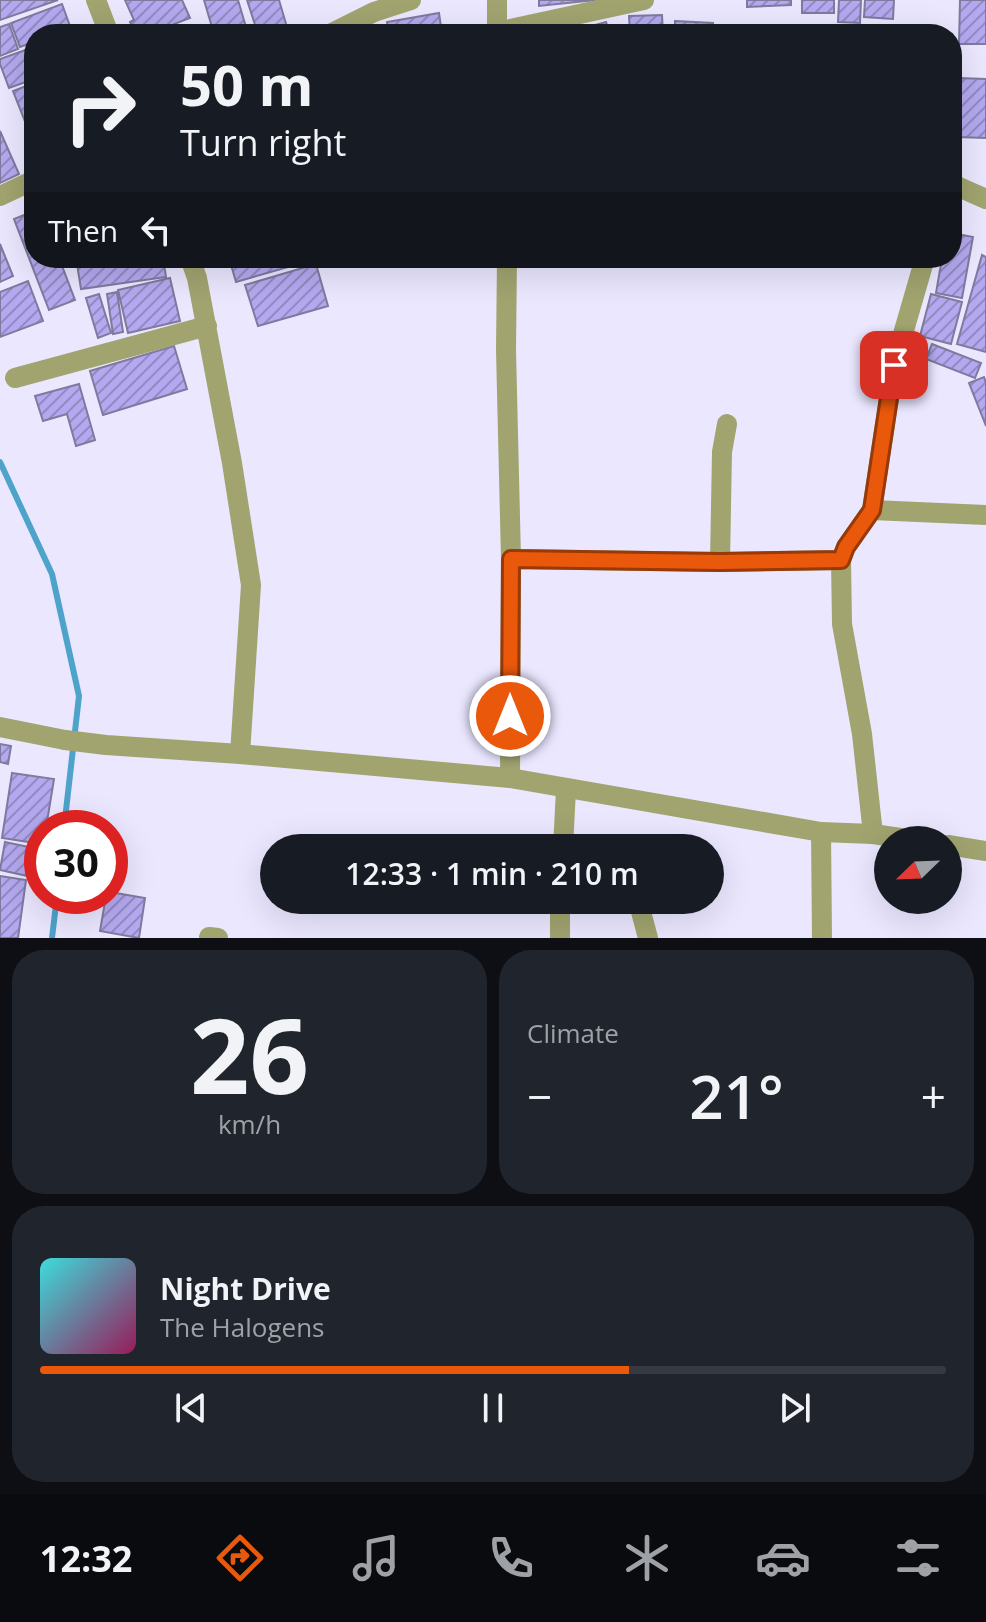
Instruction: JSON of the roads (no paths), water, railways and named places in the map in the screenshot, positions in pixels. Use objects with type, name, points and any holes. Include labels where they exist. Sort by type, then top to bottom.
[{"type":"street","points":[[96,0],[105,24]]},
{"type":"street","points":[[350,24],[411,0]]},
{"type":"street","points":[[497,0],[497,24]]},
{"type":"street","points":[[537,24],[644,0]]},
{"type":"street","points":[[0,196],[24,185]]},
{"type":"street","points":[[962,188],[986,199]]},
{"type":"street","points":[[194,268],[232,463],[251,585],[240,754]]},
{"type":"street","points":[[507,268],[510,778]]},
{"type":"street","points":[[0,727],[106,745],[510,778],[821,832],[873,834],[862,734],[842,624],[841,560],[846,547],[872,510],[894,365],[922,268]]},
{"type":"street","points":[[15,378],[207,326]]},
{"type":"street","points":[[720,562],[722,452],[727,424]]},
{"type":"street","points":[[872,510],[986,515]]},
{"type":"street","points":[[511,559],[841,560]]},
{"type":"street","points":[[564,834],[566,789]]},
{"type":"street","points":[[821,832],[822,938]]},
{"type":"street","points":[[962,847],[986,851]]},
{"type":"street","points":[[560,914],[560,938]]},
{"type":"street","points":[[642,914],[648,938]]},
{"type":"street","points":[[209,937],[218,938]]},
{"type":"waterway","points":[[0,462],[52,574],[79,696],[66,810]]},
{"type":"waterway","points":[[52,938],[55,914]]}]
